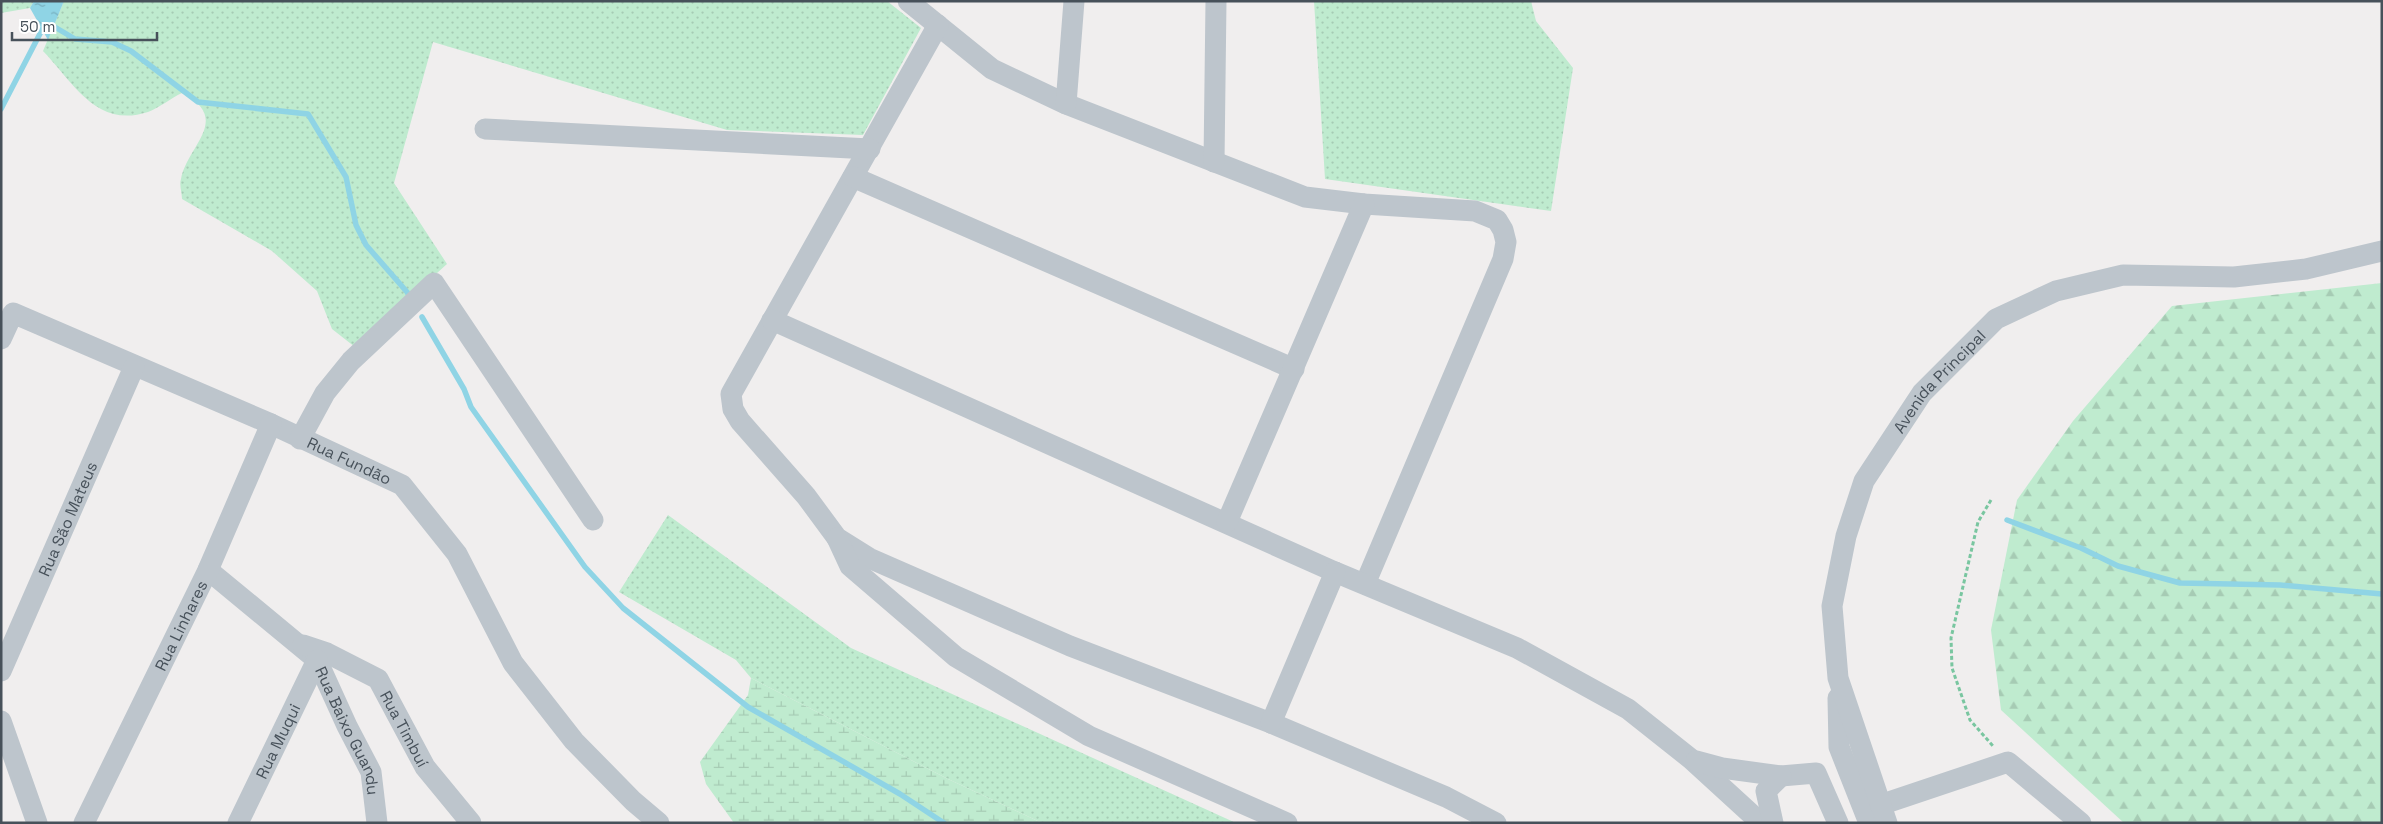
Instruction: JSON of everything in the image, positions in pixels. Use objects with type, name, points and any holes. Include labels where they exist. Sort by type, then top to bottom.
[{"type":"street","points":[[908,1],[992,69],[1066,104],[1305,196],[1364,204],[1475,211],[1497,220],[1503,230],[1506,242],[1503,260],[1365,584]]},
{"type":"street","points":[[1066,104],[1074,1]]},
{"type":"street","points":[[1214,162],[1216,1]]},
{"type":"street","points":[[938,25],[731,394],[733,409],[752,436],[806,496],[838,538],[850,566],[956,657],[1089,736],[1287,823]]},
{"type":"street","points":[[485,129],[870,149]]},
{"type":"street","points":[[853,177],[1294,369]]},
{"type":"street","points":[[1227,522],[1364,204]]},
{"type":"street","name":"Avenida Principal","points":[[1879,817],[1838,678],[1832,606],[1846,536],[1864,481],[1922,393],[1996,319],[2056,291],[2123,275],[2234,277],[2306,269],[2382,251]]},
{"type":"street","points":[[300,438],[325,392],[352,360],[434,283],[593,520]]},
{"type":"street","name":"Rua Fundão","points":[[1,339],[13,313],[134,367],[271,424],[402,485],[457,554],[513,663],[574,741],[633,802],[659,823]]},
{"type":"street","points":[[772,320],[1227,522],[1335,572],[1517,648],[1628,709],[1691,759],[1762,823]]},
{"type":"street","name":"Rua São Mateus","points":[[1,670],[134,367]]},
{"type":"street","name":"Rua Linhares","points":[[84,823],[208,570],[271,424]]},
{"type":"street","points":[[838,538],[869,558],[1070,646],[1272,723],[1446,797],[1496,823]]},
{"type":"street","name":"Rua Baixo Guandu","points":[[208,570],[317,660],[346,726],[371,772],[377,823]]},
{"type":"street","points":[[1272,723],[1335,572]]},
{"type":"street","name":"Rua Timbuí","points":[[295,642],[327,653],[378,679],[425,767],[471,823]]},
{"type":"street","name":"Rua Muqui","points":[[238,823],[317,660]]},
{"type":"street","points":[[1,754],[3,726]]},
{"type":"street","points":[[3,726],[37,823]]},
{"type":"street","points":[[1691,759],[1722,768],[1781,776],[1816,773],[1838,823]]},
{"type":"street","points":[[1879,817],[2008,762],[2081,823]]},
{"type":"street","points":[[1773,823],[1766,791],[1781,776]]},
{"type":"path","points":[[1991,500],[1978,522],[1951,638],[1952,668],[1970,720],[2008,762]]},
{"type":"green space","points":[[1,1],[34,1],[30,8],[1,13]]},
{"type":"green space","points":[[64,1],[887,1],[921,28],[863,135],[727,130],[433,42],[394,183],[447,264],[355,347],[332,329],[317,291],[272,251],[182,199],[181,179],[206,123],[204,113],[197,103],[182,93],[148,112],[130,116],[114,114],[87,100],[43,51]]},
{"type":"green space","points":[[1314,1],[1531,1],[1536,21],[1573,68],[1551,211],[1325,179]]},
{"type":"green space","points":[[2382,283],[2382,823],[2124,823],[2001,710],[1991,630],[2017,500],[2073,421],[2172,306]]},
{"type":"green space","points":[[668,515],[851,648],[1236,823],[1042,823],[948,779],[751,678],[736,660],[619,592]]},
{"type":"green space","points":[[751,678],[948,779],[1042,823],[734,823],[706,784],[700,762],[748,695]]},
{"type":"water","points":[[34,1],[64,1],[48,40],[30,8]]},
{"type":"waterway","points":[[48,23],[75,39],[112,42],[131,51],[198,102],[308,114],[346,177],[356,225],[366,245],[411,299]]},
{"type":"waterway","points":[[1,109],[45,24]]},
{"type":"waterway","points":[[422,317],[464,389],[471,407],[585,567],[623,608],[748,707],[900,794],[944,823]]},
{"type":"waterway","points":[[2007,520],[2081,548],[2118,566],[2180,583],[2280,585],[2382,594]]}]
